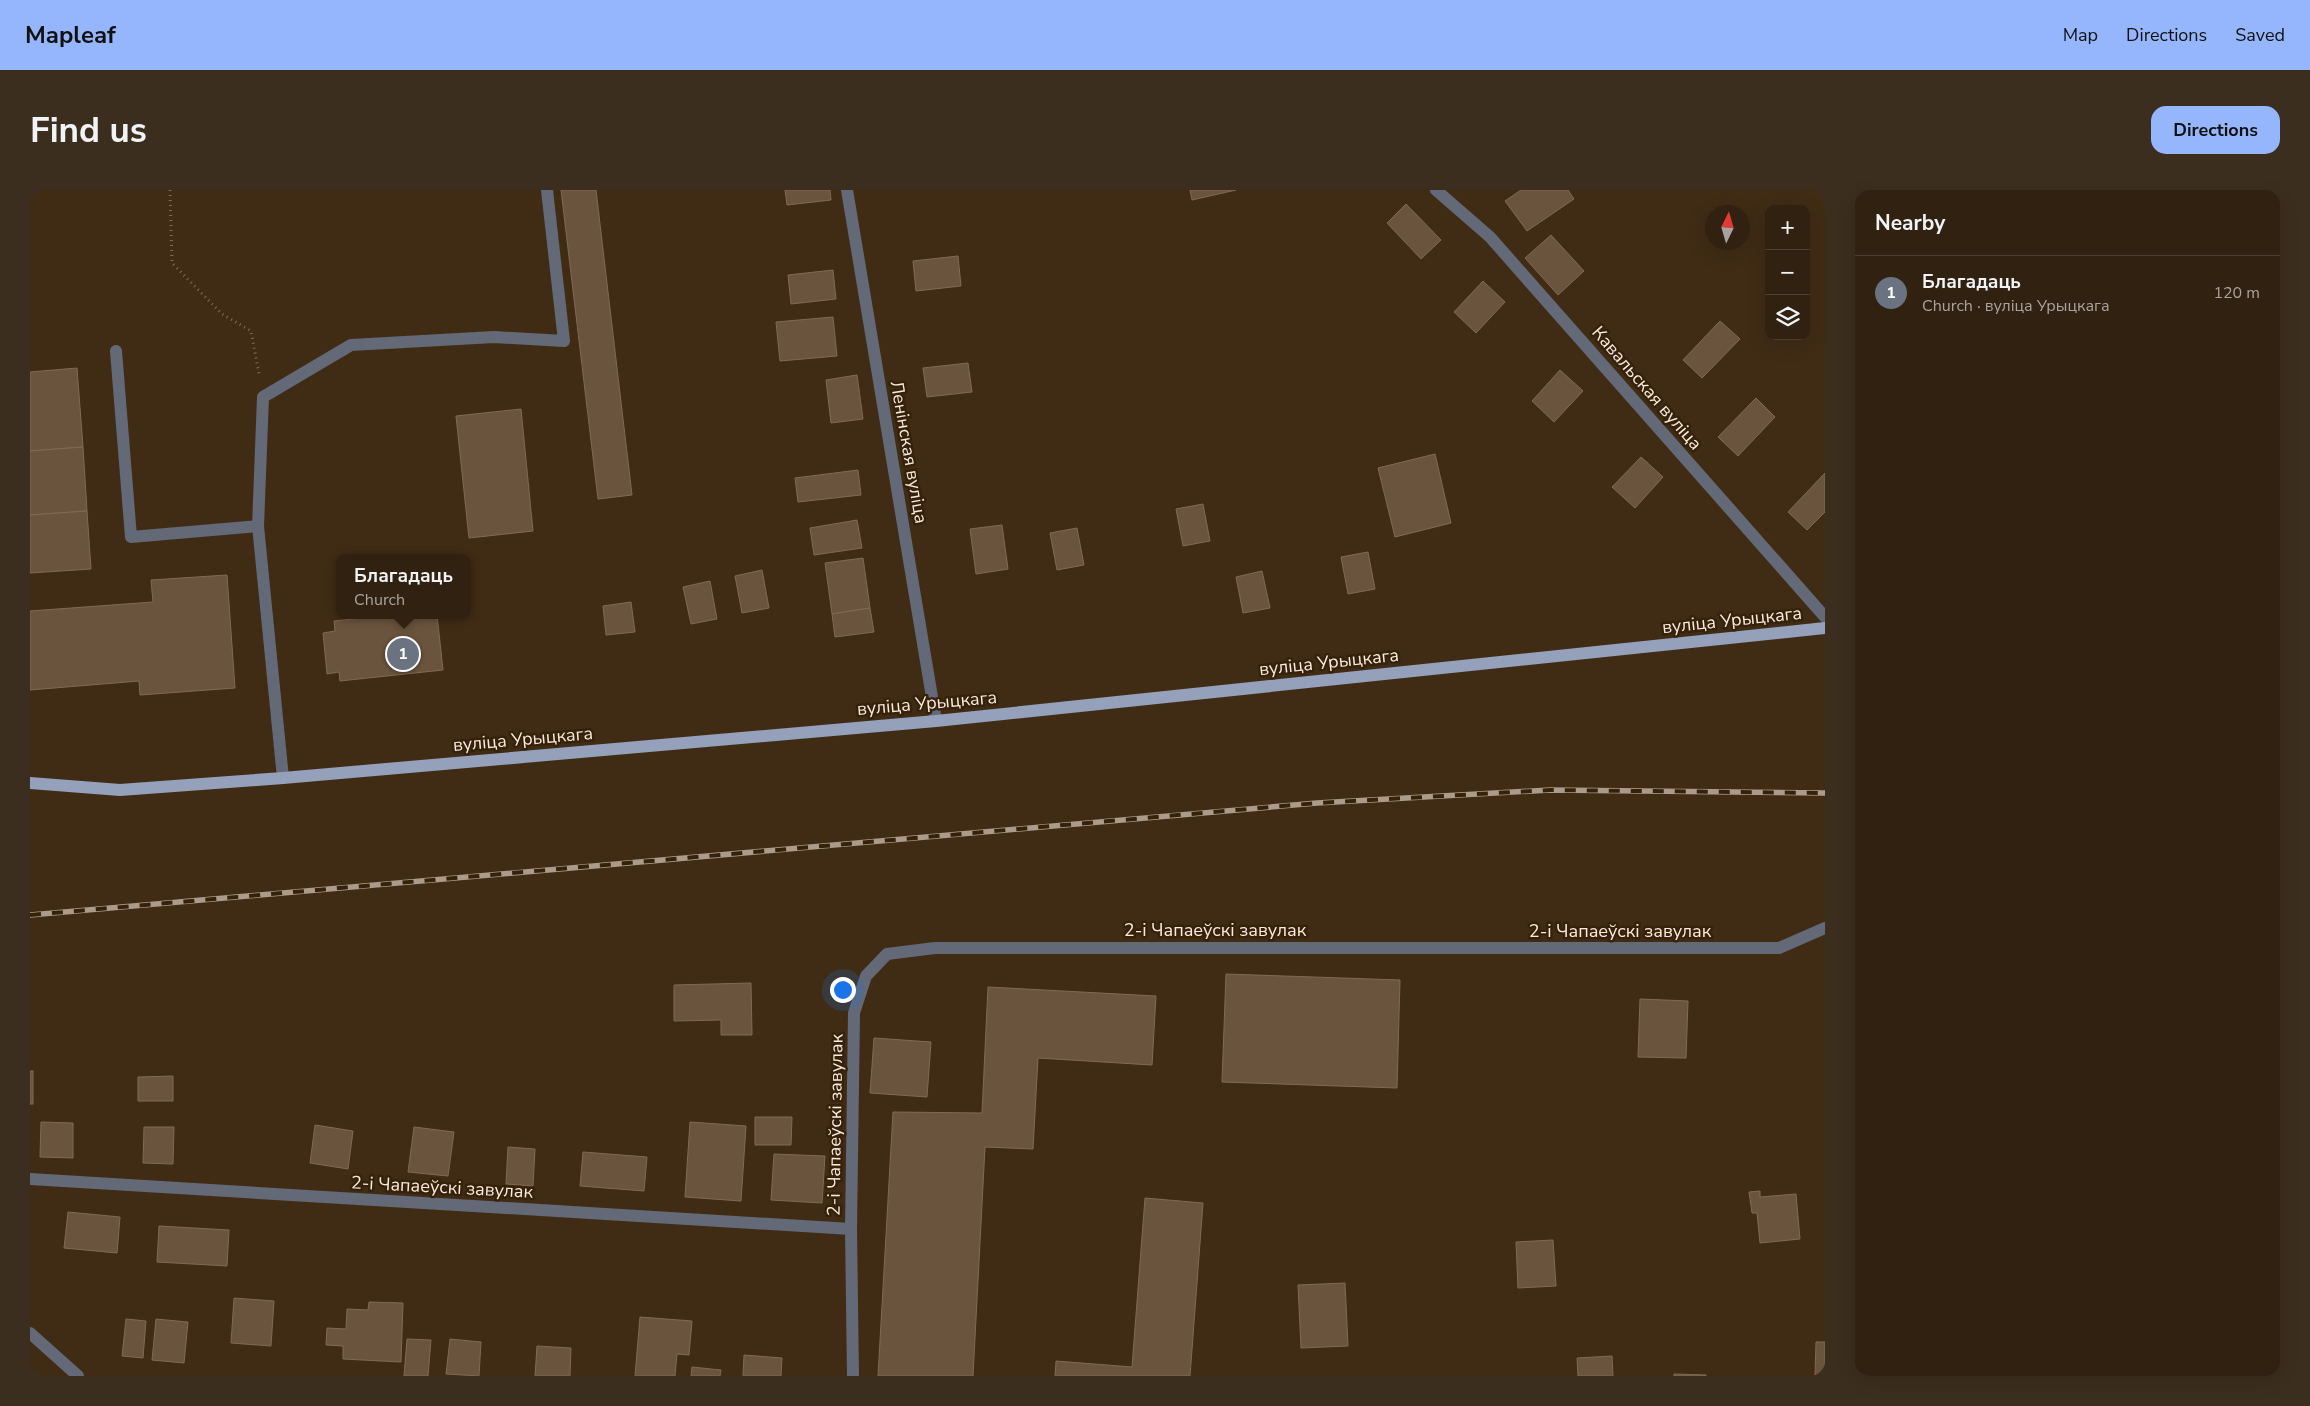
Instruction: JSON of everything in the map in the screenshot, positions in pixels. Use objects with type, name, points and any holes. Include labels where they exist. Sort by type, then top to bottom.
[{"type":"main road","name":"вуліца Урыцкага","points":[[30,783],[120,790],[283,778],[936,721],[1825,628]]},
{"type":"street","points":[[283,778],[258,526],[263,397],[351,345],[494,337],[564,341],[547,190]]},
{"type":"street","name":"Ленінская вуліца","points":[[847,190],[936,721]]},
{"type":"street","name":"Кавальская вуліца","points":[[1436,190],[1490,236],[1825,617]]},
{"type":"street","points":[[116,351],[131,536],[258,526]]},
{"type":"street","name":"2-і Чапаеўскі завулак","points":[[853,1376],[854,1014],[866,976],[887,954],[935,948],[1779,948],[1825,928]]},
{"type":"street","name":"2-і Чапаеўскі завулак","points":[[30,1179],[852,1229]]},
{"type":"street","points":[[30,1333],[78,1376]]},
{"type":"path","points":[[170,190],[172,263],[222,314],[251,331],[263,397]]},
{"type":"building","points":[[561,190],[596,190],[632,495],[598,499]]},
{"type":"building","points":[[785,190],[830,190],[831,200],[787,205]]},
{"type":"building","points":[[1190,190],[1236,190],[1192,200]]},
{"type":"building","points":[[1521,190],[1568,190],[1574,199],[1527,231],[1505,201]]},
{"type":"building","points":[[1406,204],[1441,240],[1421,259],[1387,223]]},
{"type":"building","points":[[1551,235],[1584,271],[1558,295],[1525,258]]},
{"type":"building","points":[[958,256],[961,286],[916,291],[913,261]]},
{"type":"building","points":[[833,270],[836,299],[791,304],[788,275]]},
{"type":"building","points":[[1483,281],[1505,302],[1476,333],[1454,312]]},
{"type":"building","points":[[833,317],[837,356],[780,361],[776,322]]},
{"type":"building","points":[[1720,321],[1740,339],[1702,378],[1683,360]]},
{"type":"building","points":[[968,363],[972,392],[927,397],[923,368]]},
{"type":"building","points":[[77,368],[83,447],[30,451],[30,372]]},
{"type":"building","points":[[1560,370],[1583,391],[1554,422],[1532,401]]},
{"type":"building","points":[[857,375],[863,419],[831,423],[826,380]]},
{"type":"building","points":[[1756,398],[1775,417],[1738,456],[1718,437]]},
{"type":"building","points":[[521,409],[533,531],[469,538],[456,416]]},
{"type":"building","points":[[83,447],[87,511],[30,515],[30,451]]},
{"type":"building","points":[[1435,454],[1451,523],[1395,537],[1378,468]]},
{"type":"building","points":[[1641,457],[1663,477],[1635,508],[1612,487]]},
{"type":"building","points":[[858,470],[861,495],[798,502],[795,478]]},
{"type":"building","points":[[1825,473],[1825,512],[1807,530],[1788,512]]},
{"type":"building","points":[[1203,504],[1210,541],[1183,546],[1176,509]]},
{"type":"building","points":[[87,511],[91,569],[30,573],[30,515]]},
{"type":"building","points":[[857,520],[862,548],[814,555],[810,528]]},
{"type":"building","points":[[1002,525],[1008,569],[976,574],[970,529]]},
{"type":"building","points":[[1077,528],[1084,565],[1057,570],[1050,533]]},
{"type":"building","points":[[1368,552],[1375,589],[1348,594],[1341,557]]},
{"type":"building","points":[[863,558],[870,608],[832,614],[825,563]]},
{"type":"building","points":[[762,570],[769,608],[742,613],[735,576]]},
{"type":"building","points":[[1262,571],[1270,608],[1243,613],[1236,577]]},
{"type":"building","points":[[227,575],[235,688],[140,695],[139,681],[30,690],[30,611],[153,602],[151,580]]},
{"type":"building","points":[[710,581],[717,619],[691,624],[683,587]]},
{"type":"building","points":[[631,602],[635,632],[606,635],[603,606]]},
{"type":"building","points":[[870,608],[874,632],[835,637],[832,614]]},
{"type":"building","points":[[353,619],[437,619],[443,670],[340,681],[339,672],[327,674],[323,633],[335,631],[334,621]]},
{"type":"building","points":[[1226,974],[1400,980],[1397,1088],[1222,1082]]},
{"type":"building","points":[[751,983],[752,1035],[721,1035],[721,1020],[674,1021],[674,985]]},
{"type":"building","points":[[988,987],[1156,996],[1152,1065],[1038,1058],[1033,1149],[985,1147],[973,1376],[878,1376],[893,1112],[982,1113]]},
{"type":"building","points":[[1640,999],[1688,1001],[1686,1058],[1638,1057]]},
{"type":"building","points":[[874,1038],[931,1042],[927,1097],[870,1093]]},
{"type":"building","points":[[30,1071],[33,1071],[33,1104],[30,1104]]},
{"type":"building","points":[[173,1076],[173,1101],[138,1101],[138,1077]]},
{"type":"building","points":[[755,1117],[792,1117],[791,1145],[755,1145]]},
{"type":"building","points":[[41,1122],[73,1123],[73,1158],[40,1157]]},
{"type":"building","points":[[690,1122],[746,1126],[741,1201],[685,1197]]},
{"type":"building","points":[[315,1125],[353,1131],[348,1169],[310,1163]]},
{"type":"building","points":[[144,1127],[174,1127],[173,1164],[143,1163]]},
{"type":"building","points":[[414,1127],[454,1132],[448,1176],[408,1172]]},
{"type":"building","points":[[508,1147],[535,1149],[533,1186],[506,1184]]},
{"type":"building","points":[[583,1152],[647,1157],[644,1191],[580,1186]]},
{"type":"building","points":[[774,1154],[825,1156],[822,1203],[771,1200]]},
{"type":"building","points":[[1760,1191],[1760,1197],[1796,1194],[1800,1239],[1760,1243],[1757,1213],[1752,1213],[1749,1192]]},
{"type":"building","points":[[1145,1198],[1203,1203],[1190,1376],[1055,1376],[1056,1361],[1132,1367]]},
{"type":"building","points":[[68,1212],[120,1217],[117,1253],[64,1248]]},
{"type":"building","points":[[159,1226],[229,1230],[227,1266],[157,1262]]},
{"type":"building","points":[[1553,1240],[1556,1286],[1518,1288],[1516,1242]]},
{"type":"building","points":[[1345,1283],[1348,1346],[1301,1348],[1298,1285]]},
{"type":"building","points":[[234,1298],[274,1301],[271,1346],[231,1343]]},
{"type":"building","points":[[369,1302],[403,1303],[401,1362],[343,1359],[343,1346],[326,1345],[327,1328],[346,1329],[347,1309],[368,1310]]},
{"type":"building","points":[[640,1317],[692,1321],[689,1355],[677,1354],[675,1376],[635,1376]]},
{"type":"building","points":[[126,1319],[146,1321],[143,1358],[122,1356]]},
{"type":"building","points":[[156,1319],[188,1322],[184,1363],[152,1360]]},
{"type":"building","points":[[407,1339],[431,1340],[428,1376],[404,1376]]},
{"type":"building","points":[[450,1339],[481,1342],[479,1376],[446,1374]]},
{"type":"building","points":[[1816,1342],[1825,1342],[1825,1376],[1815,1376]]},
{"type":"building","points":[[537,1346],[571,1348],[570,1376],[535,1376]]},
{"type":"building","points":[[744,1355],[782,1358],[781,1376],[743,1376]]},
{"type":"building","points":[[1612,1356],[1613,1376],[1578,1376],[1577,1358]]},
{"type":"building","points":[[692,1367],[721,1370],[720,1376],[691,1376]]},
{"type":"building","points":[[1674,1374],[1706,1375],[1706,1376],[1674,1376]]},
{"type":"railway","points":[[30,915],[1317,803],[1550,790],[1825,793]]},
{"type":"place","name":"Благадаць","points":[[403,654]]}]
